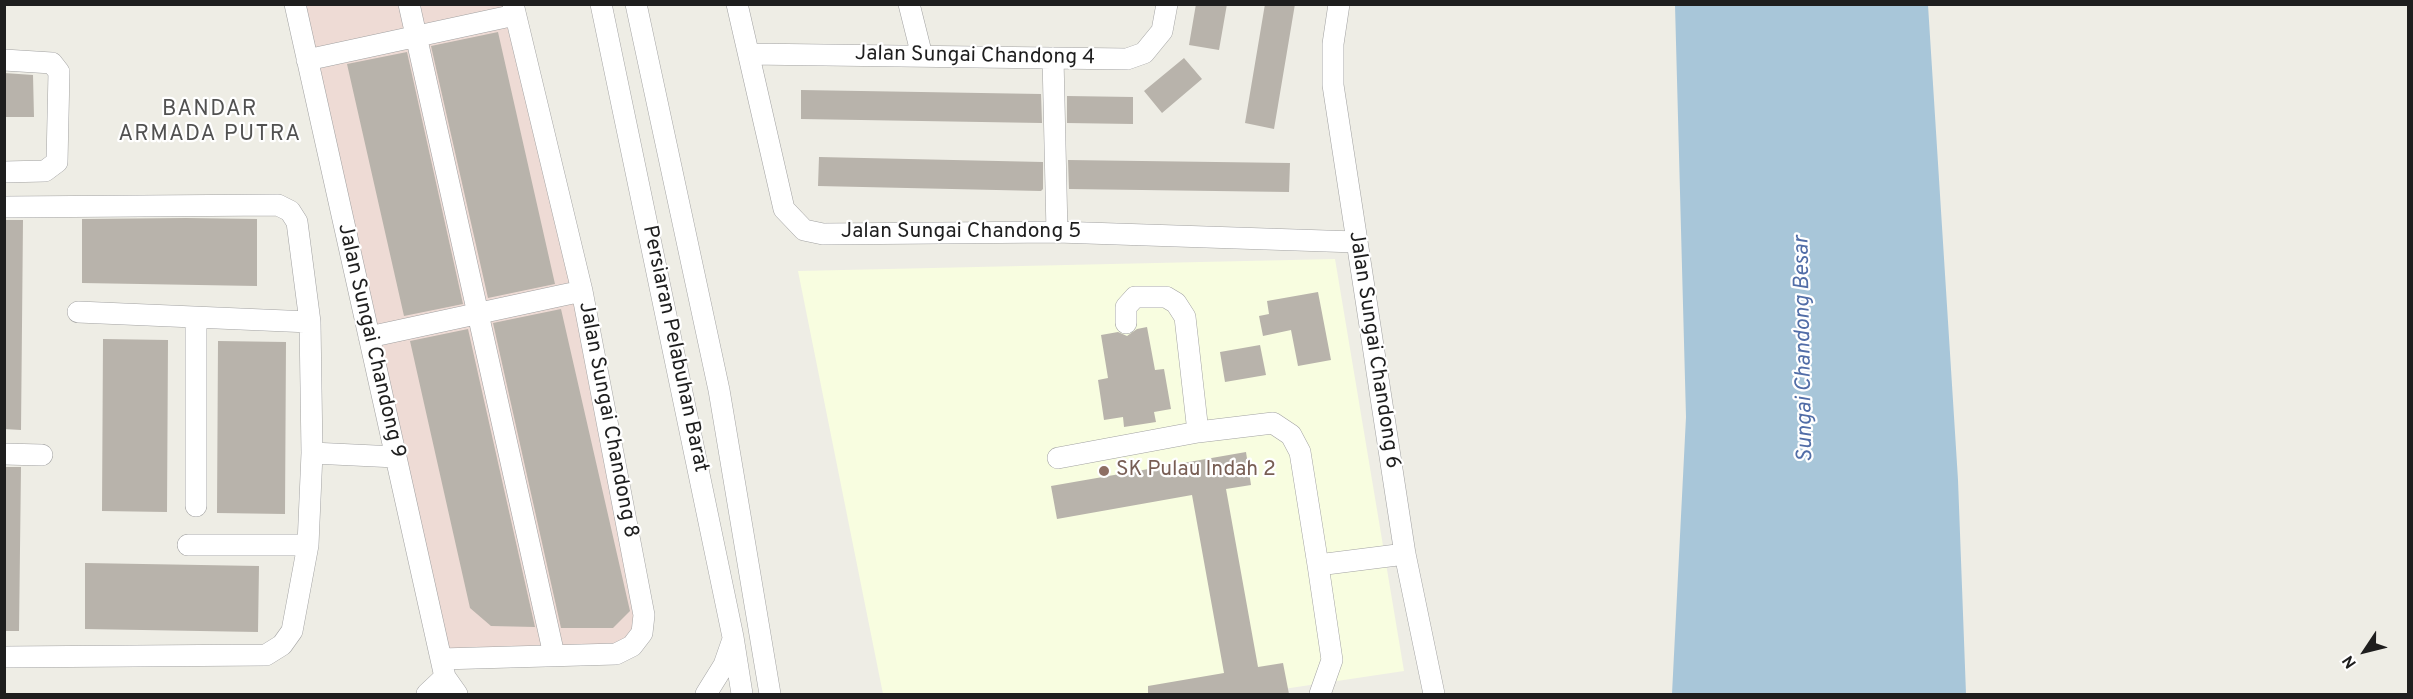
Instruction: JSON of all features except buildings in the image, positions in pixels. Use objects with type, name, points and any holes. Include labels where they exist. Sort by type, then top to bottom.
[{"type":"street","name":"Jalan Sungai Chandong 9","points":[[295,4],[443,668],[457,694]]},
{"type":"street","points":[[409,4],[554,655]]},
{"type":"street","name":"Persiaran Pelabuhan Barat","points":[[601,4],[623,100],[733,638],[742,694]]},
{"type":"street","name":"Persiaran Pelabuhan Barat","points":[[636,4],[719,390],[770,694]]},
{"type":"street","name":"Jalan Sungai Chandong 5","points":[[737,4],[784,209],[804,230],[823,234],[1057,232],[1356,242]]},
{"type":"street","points":[[909,4],[922,56]]},
{"type":"street","name":"Jalan Sungai Chandong 4","points":[[749,54],[1127,59],[1144,53],[1162,31],[1167,4]]},
{"type":"street","name":"Jalan Sungai Chandong 6","points":[[1339,4],[1333,44],[1333,85],[1405,554],[1434,694]]},
{"type":"street","points":[[307,60],[416,36],[514,10]]},
{"type":"street","name":"Jalan Sungai Chandong 8","points":[[443,668],[554,655],[616,654],[632,646],[642,633],[644,615],[582,291],[514,10]]},
{"type":"street","points":[[1053,58],[1057,232]]},
{"type":"street","points":[[4,60],[52,63],[59,72],[57,162],[45,171],[4,172]]},
{"type":"street","points":[[623,100],[635,104],[646,104],[656,97]]},
{"type":"street","points":[[4,207],[278,205],[290,211],[297,222],[310,322],[312,453],[308,545],[292,631],[282,645],[266,655],[4,657]]},
{"type":"street","points":[[369,337],[582,291]]},
{"type":"street","points":[[1126,323],[1126,307],[1135,297],[1166,297],[1176,303],[1185,318],[1198,432]]},
{"type":"street","points":[[78,312],[310,322]]},
{"type":"street","points":[[196,318],[196,506]]},
{"type":"street","points":[[1058,458],[1198,432],[1273,423],[1291,435],[1300,452],[1332,660],[1320,694]]},
{"type":"street","points":[[312,453],[396,457]]},
{"type":"street","points":[[4,454],[42,454]]},
{"type":"street","points":[[188,545],[308,545]]},
{"type":"street","points":[[1318,565],[1405,554]]},
{"type":"street","points":[[706,694],[724,665],[733,638]]},
{"type":"street","points":[[428,694],[443,668]]},
{"type":"shaded area","points":[[302,5],[506,5],[575,299],[636,613],[635,630],[627,639],[613,646],[447,652]]},
{"type":"shaded area","name":"SK Pulau Indah 2","points":[[1335,259],[1404,671],[1250,694],[883,694],[798,271]]},
{"type":"water","name":"Sungai Chandong Besar","points":[[1675,5],[1928,5],[1958,480],[1966,694],[1672,694],[1686,417]]},
{"type":"place","name":"SK Pulau Indah 2","points":[[1104,471]]},
{"type":"district","name":"BANDAR ARMADA PUTRA","points":[[210,124]]}]
